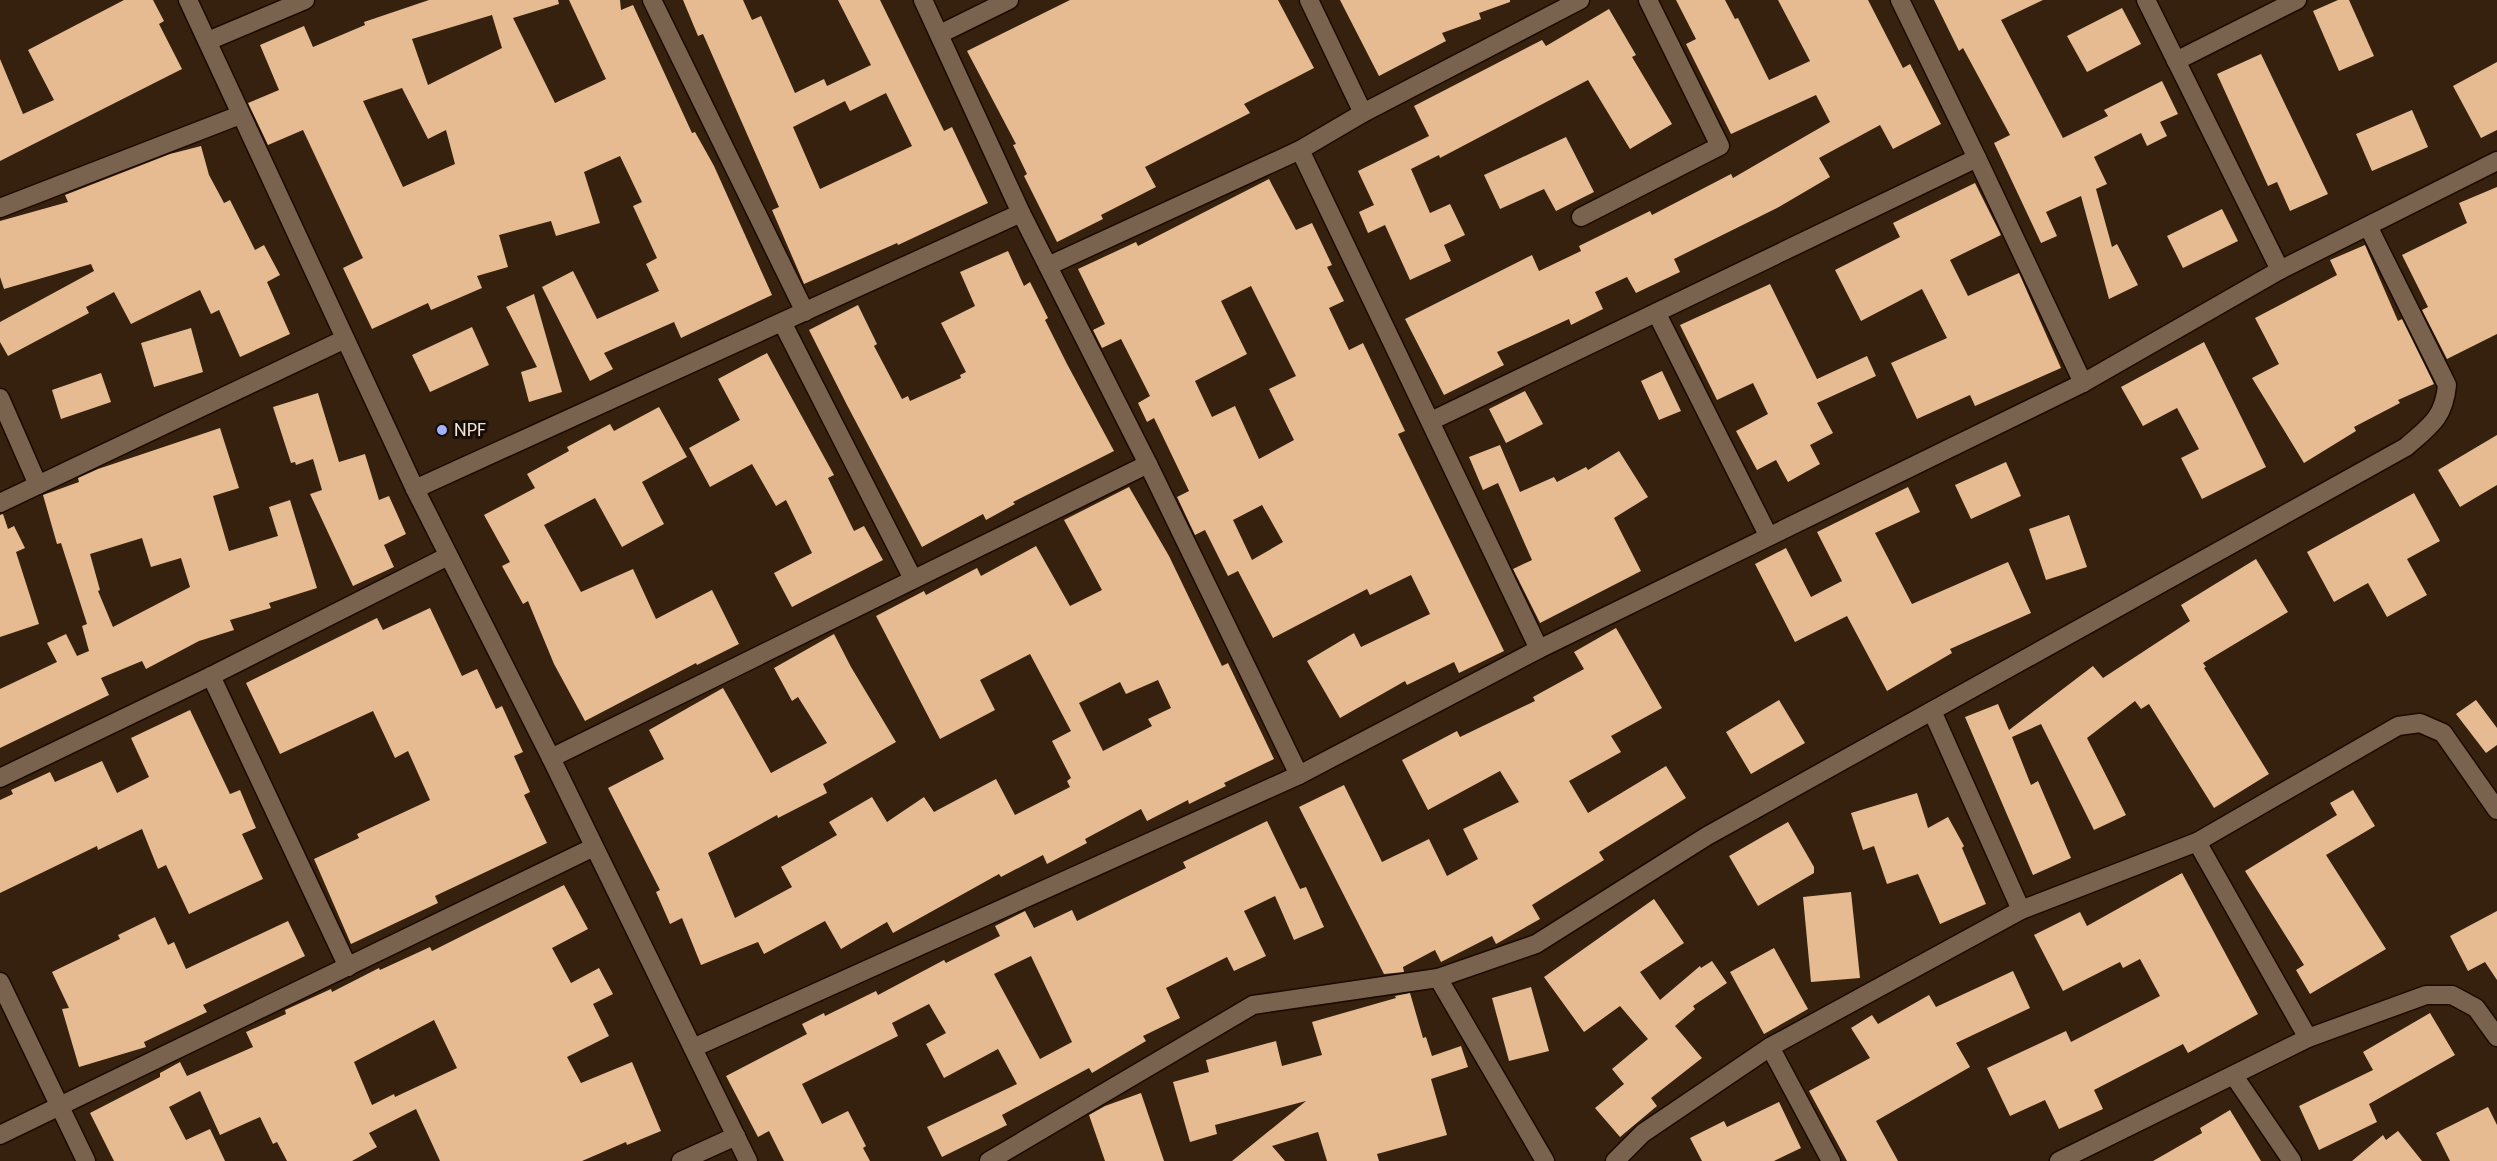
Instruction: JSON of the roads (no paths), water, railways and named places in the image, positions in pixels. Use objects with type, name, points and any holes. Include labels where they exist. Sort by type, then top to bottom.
[{"type":"street","points":[[188,0],[415,489],[552,758],[748,1161]]},
{"type":"street","points":[[208,41],[305,0]]},
{"type":"street","points":[[652,0],[805,312]]},
{"type":"street","points":[[923,0],[1021,213],[1148,464],[1299,775]]},
{"type":"street","points":[[940,34],[1009,0]]},
{"type":"street","points":[[1309,0],[1364,113]]},
{"type":"street","points":[[1048,266],[1300,150],[1364,113],[1581,0]]},
{"type":"street","points":[[1581,217],[1720,146],[1648,0]]},
{"type":"street","points":[[1900,0],[2083,383]]},
{"type":"street","points":[[2145,0],[2280,270]]},
{"type":"street","points":[[2176,61],[2297,0]]},
{"type":"street","points":[[0,208],[240,115]]},
{"type":"street","points":[[1300,150],[1539,649]]},
{"type":"street","points":[[1431,422],[1977,158]]},
{"type":"street","points":[[693,1048],[1299,775],[1539,649],[2083,383],[2280,270],[2497,161]]},
{"type":"street","points":[[415,489],[1021,213]]},
{"type":"street","points":[[989,1161],[1253,1005],[1438,978],[1536,944],[1707,836],[2406,447],[2438,420],[2446,402],[2447,385],[2368,226]]},
{"type":"street","points":[[1657,314],[1768,536]]},
{"type":"street","points":[[782,322],[913,579]]},
{"type":"street","points":[[0,503],[345,339]]},
{"type":"street","points":[[0,398],[38,485]]},
{"type":"street","points":[[552,758],[1148,464]]},
{"type":"street","points":[[0,778],[211,676],[448,556]]},
{"type":"street","points":[[211,676],[348,967]]},
{"type":"street","points":[[1932,711],[2021,910]]},
{"type":"street","points":[[1615,1161],[1642,1133],[1770,1047],[2021,910],[2197,842],[2398,726],[2420,723],[2443,733],[2497,810]]},
{"type":"street","points":[[2197,842],[2308,1038]]},
{"type":"street","points":[[0,1135],[594,847]]},
{"type":"street","points":[[1438,978],[1545,1161]]},
{"type":"street","points":[[0,982],[86,1161]]},
{"type":"street","points":[[2059,1161],[2308,1038],[2426,995],[2452,995],[2476,1008],[2497,1036]]},
{"type":"street","points":[[1770,1047],[1831,1161]]},
{"type":"street","points":[[2234,1076],[2292,1161]]},
{"type":"street","points":[[681,1161],[735,1136]]},
{"type":"place","name":"NPF","points":[[442,430]]}]
